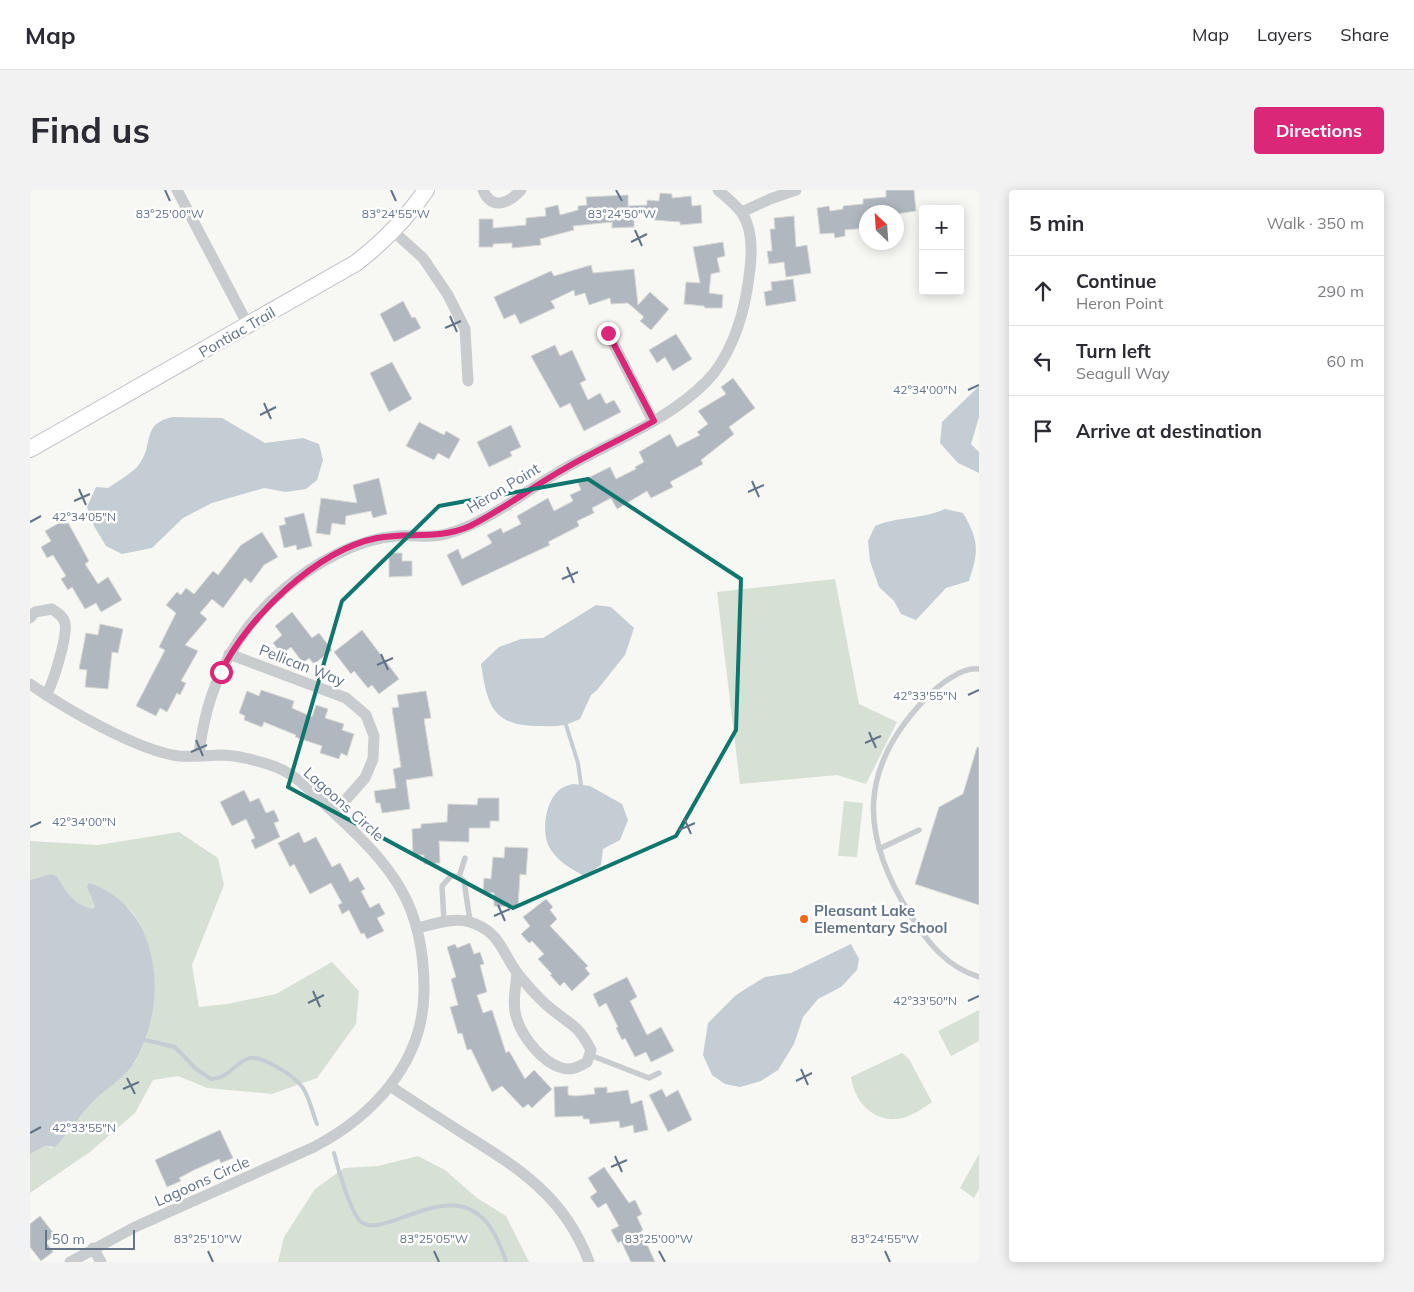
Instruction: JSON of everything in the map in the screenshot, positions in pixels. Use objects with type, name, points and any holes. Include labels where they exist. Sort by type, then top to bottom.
[{"type":"main road","name":"Pontiac Trail","points":[[30,450],[356,263],[378,246],[393,231],[426,190]]},
{"type":"street","points":[[177,190],[248,325]]},
{"type":"street","points":[[483,190],[490,200],[498,204],[512,200],[521,190]]},
{"type":"street","points":[[718,190],[742,212],[796,190]]},
{"type":"street","name":"Heron Point","points":[[199,756],[207,707],[229,654],[254,619],[283,590],[347,548],[376,538],[445,535],[469,526],[564,469],[654,421],[707,381],[728,348],[745,306],[750,273],[749,231],[742,212]]},
{"type":"street","points":[[393,231],[423,258],[448,295],[465,329],[468,381]]},
{"type":"street","points":[[608,333],[654,421]]},
{"type":"street","points":[[30,618],[34,612],[52,609],[61,615],[65,622],[63,639],[51,687],[46,695]]},
{"type":"street","name":"Pellican Way","points":[[229,654],[346,698],[366,715],[374,736],[373,758],[365,778],[334,813]]},
{"type":"street","name":"Lagoons Circle","points":[[30,684],[98,724],[136,742],[177,755],[224,755],[252,759],[278,768],[304,785],[371,847],[392,872],[406,897],[418,928],[423,951],[424,1009],[411,1050],[390,1086],[373,1107],[340,1133],[93,1248],[70,1262]]},
{"type":"street","points":[[418,928],[444,921],[470,921],[492,934],[501,944],[517,973],[550,1007],[579,1028],[591,1050],[587,1062],[569,1069],[540,1054],[527,1041],[515,1014],[517,973]]},
{"type":"street","points":[[390,1086],[506,1159],[535,1182],[562,1210],[582,1241],[590,1262]]},
{"type":"street","points":[[93,1248],[101,1262]]},
{"type":"lane","points":[[979,669],[966,670],[933,691],[909,716],[891,743],[878,774],[873,807],[875,838],[896,893],[927,941],[945,960],[967,974],[979,978]]},
{"type":"lane","points":[[879,850],[919,830]]},
{"type":"lane","points":[[459,877],[465,858]]},
{"type":"lane","points":[[444,921],[442,886],[451,876],[459,877],[464,881],[470,921]]},
{"type":"lane","points":[[590,1056],[649,1078],[659,1073]]},
{"type":"highlighted area","points":[[588,479],[741,579],[736,730],[676,836],[513,908],[288,787],[342,601],[439,506]]},
{"type":"shaded area","points":[[979,386],[979,417],[971,444],[979,452],[979,473],[958,463],[940,443],[942,422]]},
{"type":"shaded area","points":[[172,417],[222,418],[265,443],[303,438],[319,444],[323,460],[317,480],[306,489],[286,492],[264,488],[212,503],[183,518],[152,548],[122,554],[106,546],[94,526],[87,507],[96,487],[108,488],[137,467],[143,459],[151,431],[155,425]]},
{"type":"shaded area","points":[[945,509],[963,513],[975,538],[975,562],[969,581],[946,588],[916,620],[901,614],[894,601],[879,587],[870,561],[868,541],[875,526],[927,515]]},
{"type":"shaded area","points":[[835,579],[859,704],[897,722],[866,784],[837,775],[740,784],[717,592]]},
{"type":"shaded area","points":[[596,605],[611,607],[634,628],[625,655],[591,695],[580,719],[563,725],[535,726],[520,725],[500,716],[489,700],[481,664],[499,647],[521,639],[543,638]]},
{"type":"shaded area","points":[[573,784],[590,786],[622,804],[628,820],[620,840],[603,849],[601,865],[585,876],[558,858],[551,850],[546,835],[546,817],[552,800],[562,788]]},
{"type":"shaded area","points":[[844,801],[863,803],[857,857],[838,856]]},
{"type":"shaded area","points":[[179,832],[218,858],[224,885],[192,965],[199,1007],[227,1004],[276,994],[332,962],[359,991],[356,1024],[317,1078],[272,1094],[207,1088],[178,1076],[153,1080],[135,1113],[90,1152],[30,1193],[30,1154],[45,1146],[52,1148],[100,1095],[128,1071],[136,1060],[143,1046],[152,1015],[154,982],[149,950],[141,927],[132,912],[118,902],[90,895],[95,907],[92,910],[85,907],[75,901],[57,876],[50,874],[30,880],[30,841],[98,845]]},
{"type":"shaded area","points":[[50,874],[57,876],[71,896],[85,907],[92,909],[95,907],[87,887],[89,883],[113,895],[132,912],[145,934],[152,959],[155,986],[146,1038],[132,1067],[91,1104],[55,1147],[45,1146],[30,1154],[30,880]]},
{"type":"shaded area","points":[[851,944],[859,959],[857,970],[841,987],[818,999],[803,1017],[794,1044],[778,1070],[761,1081],[740,1087],[725,1084],[712,1075],[703,1055],[708,1023],[736,995],[765,977],[791,973]]},
{"type":"shaded area","points":[[979,1010],[979,1041],[951,1056],[938,1031]]},
{"type":"shaded area","points":[[902,1053],[909,1059],[932,1102],[906,1117],[888,1119],[879,1117],[860,1101],[851,1077]]},
{"type":"shaded area","points":[[979,1154],[979,1189],[974,1198],[960,1188]]},
{"type":"shaded area","points":[[418,1156],[445,1170],[477,1198],[506,1216],[529,1262],[278,1262],[284,1237],[315,1189],[344,1168],[378,1166]]},
{"type":"building","points":[[886,190],[914,190],[916,211],[904,213],[904,205],[859,205],[859,229],[845,230],[845,236],[835,238],[834,233],[820,234],[817,208],[829,206],[830,211],[843,209],[843,206],[863,204],[863,199],[886,197]]},
{"type":"building","points":[[660,193],[672,194],[672,198],[691,196],[692,206],[701,205],[702,223],[680,225],[680,222],[654,220],[655,216],[634,213],[634,227],[612,228],[612,222],[573,226],[574,230],[540,239],[541,245],[512,248],[512,243],[493,244],[493,247],[479,247],[479,219],[493,219],[493,228],[526,225],[526,218],[546,216],[545,208],[558,205],[560,215],[578,210],[578,206],[587,205],[586,197],[628,195],[628,206],[647,205],[647,200],[659,201]]},
{"type":"building","points":[[794,216],[796,247],[807,245],[811,273],[786,277],[784,262],[769,264],[767,251],[772,251],[770,229],[775,229],[774,218]]},
{"type":"building","points":[[723,242],[725,256],[717,258],[720,272],[711,274],[709,293],[723,295],[722,308],[705,308],[704,306],[684,304],[686,282],[700,283],[693,247]]},
{"type":"building","points":[[591,265],[593,273],[634,269],[638,305],[650,292],[669,309],[651,330],[640,321],[644,317],[628,303],[611,304],[610,298],[589,305],[585,293],[575,296],[574,290],[551,301],[555,308],[520,324],[515,314],[504,319],[494,297],[551,271],[554,276]]},
{"type":"building","points":[[793,279],[796,301],[766,306],[764,292],[772,290],[771,282]]},
{"type":"building","points":[[403,301],[412,318],[415,317],[421,328],[394,342],[380,314]]},
{"type":"building","points":[[676,334],[692,359],[673,371],[665,357],[657,363],[649,350]]},
{"type":"building","points":[[555,345],[560,356],[572,350],[586,380],[580,383],[588,400],[600,393],[606,404],[614,400],[621,412],[584,431],[570,403],[560,408],[531,356]]},
{"type":"building","points":[[392,362],[412,399],[389,412],[370,373]]},
{"type":"building","points":[[733,378],[755,408],[729,427],[734,434],[701,460],[703,464],[670,482],[673,487],[651,498],[647,491],[617,509],[611,498],[592,508],[594,513],[577,521],[579,526],[548,542],[550,545],[462,586],[447,555],[458,549],[462,559],[485,547],[492,543],[487,535],[501,528],[503,533],[521,524],[517,516],[548,498],[554,511],[573,501],[570,495],[581,490],[578,483],[610,467],[616,479],[636,469],[635,467],[644,462],[639,452],[670,434],[677,447],[700,435],[697,432],[708,424],[698,411],[726,394],[721,387]]},
{"type":"building","points":[[419,422],[444,435],[446,431],[460,439],[449,459],[438,453],[434,460],[406,446]]},
{"type":"building","points":[[511,425],[521,447],[510,452],[512,456],[489,467],[477,442]]},
{"type":"building","points":[[379,478],[387,514],[373,518],[371,511],[346,516],[345,525],[332,523],[330,535],[316,533],[321,498],[357,503],[353,485]]},
{"type":"building","points":[[304,513],[312,546],[297,550],[296,545],[284,548],[279,526],[286,524],[284,518]]},
{"type":"building","points":[[66,519],[89,561],[85,564],[98,584],[108,577],[122,600],[101,612],[96,603],[85,609],[72,587],[68,590],[61,579],[66,576],[53,555],[47,558],[41,547],[51,541],[45,531]]},
{"type":"building","points":[[262,532],[278,557],[264,565],[251,583],[245,578],[223,608],[212,599],[200,613],[207,619],[185,645],[198,651],[181,681],[186,683],[180,695],[177,693],[167,712],[160,708],[156,716],[136,706],[165,650],[159,647],[176,613],[166,605],[177,592],[181,595],[186,588],[194,594],[213,571],[218,575],[241,545]]},
{"type":"building","points":[[389,553],[402,553],[402,561],[412,561],[412,576],[389,577]]},
{"type":"building","points":[[292,612],[312,638],[319,633],[332,650],[314,664],[309,658],[303,663],[291,647],[282,654],[273,643],[282,635],[275,626]]},
{"type":"building","points":[[100,624],[123,629],[118,653],[112,652],[108,689],[85,687],[87,670],[79,669],[86,633],[98,635]]},
{"type":"building","points":[[362,630],[399,679],[379,694],[372,685],[368,688],[354,671],[351,674],[334,652]]},
{"type":"building","points":[[261,690],[294,701],[292,708],[312,717],[316,705],[328,709],[325,718],[344,724],[342,730],[354,734],[347,756],[341,753],[339,759],[320,753],[322,746],[295,737],[296,735],[264,722],[262,727],[244,720],[245,716],[239,713],[247,691],[259,696]]},
{"type":"building","points":[[426,691],[431,718],[424,719],[433,776],[406,780],[410,809],[382,813],[380,803],[376,803],[374,791],[396,788],[393,769],[401,767],[392,708],[399,707],[397,695]]},
{"type":"building","points":[[977,747],[979,748],[979,905],[915,884],[939,807],[963,794]]},
{"type":"building","points":[[244,790],[250,802],[259,798],[266,813],[274,810],[279,821],[274,823],[280,837],[255,849],[251,840],[255,838],[246,819],[232,826],[220,802]]},
{"type":"building","points":[[478,798],[499,798],[499,821],[490,821],[490,828],[469,828],[469,842],[439,841],[440,863],[424,864],[424,855],[413,855],[412,829],[421,828],[421,824],[447,822],[448,804],[477,805]]},
{"type":"building","points":[[299,832],[304,843],[316,837],[332,867],[340,863],[350,882],[358,877],[365,889],[361,891],[370,908],[379,903],[385,914],[377,918],[384,931],[367,939],[364,933],[361,934],[349,910],[342,914],[338,905],[342,903],[331,883],[310,894],[294,864],[290,867],[278,843]]},
{"type":"building","points":[[505,847],[528,848],[526,875],[520,874],[518,907],[494,906],[494,893],[483,892],[484,878],[491,879],[493,857],[504,858]]},
{"type":"building","points":[[546,899],[553,907],[550,910],[557,919],[550,926],[588,966],[585,968],[590,974],[572,991],[564,982],[560,986],[550,975],[552,974],[538,959],[544,954],[532,941],[529,943],[521,934],[530,926],[523,917]]},
{"type":"building","points":[[470,943],[474,954],[480,952],[484,964],[480,965],[487,992],[477,995],[483,1013],[492,1010],[506,1053],[509,1051],[525,1079],[534,1070],[552,1089],[532,1108],[528,1104],[523,1108],[502,1086],[492,1092],[471,1049],[467,1050],[462,1033],[458,1034],[450,1007],[458,1005],[451,979],[456,977],[447,947],[455,944],[457,948]]},
{"type":"building","points":[[627,977],[637,997],[630,1001],[647,1035],[661,1027],[674,1051],[651,1062],[646,1052],[635,1057],[625,1038],[622,1040],[606,1003],[599,1007],[593,994]]},
{"type":"building","points":[[568,1086],[568,1095],[576,1096],[595,1094],[594,1088],[607,1087],[607,1093],[628,1090],[631,1104],[642,1100],[648,1130],[634,1133],[633,1125],[620,1128],[619,1121],[590,1124],[589,1119],[583,1119],[583,1116],[555,1117],[554,1087]]},
{"type":"building","points":[[662,1089],[666,1097],[678,1090],[692,1120],[668,1132],[649,1095]]},
{"type":"building","points":[[220,1130],[233,1158],[221,1163],[219,1159],[179,1178],[181,1181],[167,1187],[155,1160]]},
{"type":"building","points":[[604,1167],[629,1203],[635,1200],[642,1214],[637,1217],[643,1230],[641,1231],[655,1262],[631,1262],[621,1241],[618,1243],[611,1230],[619,1226],[606,1203],[598,1208],[590,1197],[597,1192],[588,1178]]},
{"type":"building","points":[[40,1216],[55,1235],[46,1242],[53,1252],[41,1261],[30,1247],[30,1224]]},
{"type":"waterway","points":[[566,725],[578,763],[581,785]]},
{"type":"waterway","points":[[145,1040],[175,1047],[196,1069],[211,1079],[221,1077],[247,1059],[260,1059],[269,1063],[286,1072],[303,1088],[317,1124]]},
{"type":"waterway","points":[[334,1153],[348,1199],[360,1221],[372,1225],[387,1223],[424,1210],[443,1206],[463,1207],[481,1216],[496,1237],[506,1262]]},
{"type":"place","name":"Pleasant Lake Elementary School","points":[[804,919]]},
{"type":"route","points":[[221,672],[229,654],[254,619],[283,590],[347,548],[376,538],[400,535],[445,535],[469,526],[564,469],[654,421],[608,333]]}]
